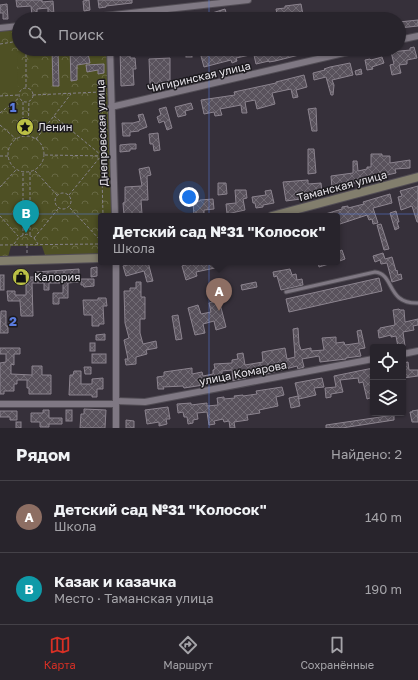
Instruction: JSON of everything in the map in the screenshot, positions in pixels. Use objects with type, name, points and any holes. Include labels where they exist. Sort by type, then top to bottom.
[{"type":"street","points":[[150,12],[248,0]]},
{"type":"street","points":[[0,28],[12,27]]},
{"type":"street","points":[[406,39],[418,36]]},
{"type":"street","name":"Днепровская улица","points":[[110,56],[115,213]]},
{"type":"street","name":"Чигиринская улица","points":[[111,107],[331,56]]},
{"type":"street","name":"Таманская улица","points":[[283,213],[418,177]]},
{"type":"street","points":[[0,261],[98,258]]},
{"type":"street","points":[[116,265],[116,428]]},
{"type":"street","points":[[406,353],[418,351]]},
{"type":"street","name":"улица Комарова","points":[[0,404],[145,402],[370,361]]},
{"type":"lane","points":[[286,292],[375,272],[381,273],[384,276],[394,293],[400,299],[406,302],[418,303]]},
{"type":"path","points":[[0,44],[12,42]]},
{"type":"path","points":[[26,56],[26,88]]},
{"type":"path","points":[[23,137],[23,101],[19,95],[20,90],[26,88],[31,90],[33,95]]},
{"type":"path","points":[[33,95],[100,92],[103,213]]},
{"type":"path","points":[[36,140],[71,93]]},
{"type":"path","points":[[0,96],[19,95]]},
{"type":"path","points":[[23,101],[32,99],[33,95]]},
{"type":"path","points":[[0,113],[20,97]]},
{"type":"path","points":[[28,101],[28,137]]},
{"type":"path","points":[[54,116],[101,156]]},
{"type":"path","points":[[0,125],[16,139]]},
{"type":"path","points":[[28,137],[36,140],[42,146],[44,155],[41,164],[34,170],[30,172],[23,172],[17,170],[11,164],[8,156],[11,145],[16,139],[28,137]]},
{"type":"path","points":[[44,155],[101,156]]},
{"type":"path","points":[[0,156],[8,156]]},
{"type":"path","points":[[69,195],[101,156]]},
{"type":"path","points":[[0,187],[17,170]]},
{"type":"path","points":[[34,170],[58,195]]},
{"type":"path","points":[[23,172],[23,235]]},
{"type":"path","points":[[30,172],[30,235]]},
{"type":"path","points":[[62,193],[69,195],[72,200],[69,207],[64,210],[58,208],[55,202],[58,195],[62,193]]},
{"type":"path","points":[[69,207],[98,238]]},
{"type":"path","points":[[34,238],[58,208]]},
{"type":"path","points":[[0,216],[19,237]]},
{"type":"path","points":[[14,245],[19,237],[23,235],[30,235],[34,238],[38,245]]},
{"type":"path","points":[[0,245],[98,244]]},
{"type":"path","points":[[26,245],[27,260]]},
{"type":"green space","points":[[12,30],[12,56],[108,56],[113,213],[98,213],[98,254],[45,255],[42,246],[11,246],[8,257],[0,257],[0,31]]},
{"type":"green space","points":[[0,54],[12,54],[12,56],[17,56],[18,89],[0,89]]},
{"type":"building","points":[[16,0],[42,0],[42,2],[53,1],[54,12],[48,12],[48,8],[37,9],[37,12],[32,12],[31,6],[17,7]]},
{"type":"building","points":[[89,0],[90,10],[84,11],[83,1]]},
{"type":"building","points":[[98,0],[132,0],[132,3],[99,8]]},
{"type":"building","points":[[7,4],[8,19],[3,19],[3,13],[0,13],[0,5]]},
{"type":"building","points":[[301,4],[302,12],[277,12],[276,9],[285,8],[285,6]]},
{"type":"building","points":[[225,9],[226,12],[215,12]]},
{"type":"building","points":[[418,20],[418,26],[406,27],[406,21]]},
{"type":"building","points":[[414,47],[417,58],[407,60],[407,64],[399,65],[401,73],[392,75],[390,65],[394,64],[392,56],[406,56],[406,50],[410,50],[410,48]]},
{"type":"building","points":[[52,56],[58,56],[59,86],[53,86]]},
{"type":"building","points":[[70,56],[88,56],[90,63],[77,65],[77,80],[71,81]]},
{"type":"building","points":[[120,56],[130,56],[130,58],[135,58],[136,69],[133,69],[134,85],[121,86]]},
{"type":"building","points":[[201,56],[245,56],[236,58],[237,61],[232,63],[231,60],[204,67]]},
{"type":"building","points":[[254,56],[295,56],[275,61],[256,64]]},
{"type":"building","points":[[382,57],[384,63],[372,67],[373,69],[367,70],[365,60]]},
{"type":"building","points":[[170,58],[170,84],[150,84],[149,59]]},
{"type":"building","points":[[350,63],[353,75],[332,80],[334,85],[333,95],[331,95],[326,77],[314,80],[313,73],[330,67]]},
{"type":"building","points":[[104,64],[104,73],[98,74],[98,70],[87,72],[86,65]]},
{"type":"building","points":[[361,69],[362,74],[356,75],[355,71]]},
{"type":"building","points":[[304,75],[307,87],[296,90],[298,97],[293,98],[291,89],[272,93],[275,104],[257,109],[255,100],[245,102],[247,113],[242,113],[241,105],[220,109],[222,115],[215,116],[214,112],[204,114],[201,100],[235,95],[234,92]]},
{"type":"building","points":[[191,103],[193,109],[185,111],[186,115],[178,117],[175,107]]},
{"type":"building","points":[[166,107],[172,128],[167,130],[164,121],[159,123],[157,117],[161,115],[159,109]]},
{"type":"building","points":[[316,108],[317,131],[312,131],[308,109]]},
{"type":"building","points":[[143,114],[147,127],[139,131],[130,132],[130,136],[123,136],[122,123],[133,123],[140,121],[138,115]]},
{"type":"building","points":[[158,133],[160,150],[154,151],[153,144],[150,144],[149,134]]},
{"type":"building","points":[[136,144],[136,149],[120,152],[120,145]]},
{"type":"building","points":[[308,149],[314,149],[316,173],[308,174]]},
{"type":"building","points":[[371,154],[390,156],[390,163],[410,160],[410,168],[395,169],[396,173],[387,176],[362,179],[363,182],[338,185],[338,189],[332,189],[331,176],[353,173],[353,161],[357,161],[358,171],[371,167]]},
{"type":"building","points":[[149,167],[151,175],[147,176],[148,200],[141,200],[142,213],[124,213],[123,203],[125,202],[125,187],[142,186],[139,169]]},
{"type":"building","points":[[308,180],[308,184],[321,183],[322,193],[307,194],[308,198],[286,201],[283,182]]},
{"type":"building","points":[[218,183],[226,183],[227,194],[218,195]]},
{"type":"building","points":[[418,186],[417,222],[412,206],[401,210],[398,197],[402,196],[400,191]]},
{"type":"building","points":[[235,190],[246,190],[247,198],[243,199],[245,210],[227,213],[226,204],[236,203]]},
{"type":"building","points":[[271,190],[274,203],[256,208],[252,197],[266,195],[265,191]]},
{"type":"building","points":[[390,194],[392,203],[373,208],[378,223],[373,224],[372,219],[369,220],[367,215],[340,224],[340,213],[329,213],[342,209],[342,207],[348,206],[348,208],[364,204],[363,202]]},
{"type":"building","points":[[213,199],[214,209],[204,210],[204,213],[194,213],[193,202]]},
{"type":"building","points":[[396,211],[399,228],[395,230],[390,213]]},
{"type":"building","points":[[381,224],[389,249],[384,250],[377,225]]},
{"type":"building","points":[[342,250],[345,259],[340,261],[340,251]]},
{"type":"building","points":[[383,253],[385,259],[392,257],[396,271],[397,270],[398,275],[401,274],[402,279],[392,282],[387,263],[381,264],[380,260],[375,262],[373,256]]},
{"type":"building","points":[[149,265],[153,281],[147,282],[144,271],[126,276],[123,266]]},
{"type":"building","points":[[214,265],[215,268],[196,272],[197,276],[186,280],[182,266]]},
{"type":"building","points":[[97,267],[97,276],[91,277],[91,268]]},
{"type":"building","points":[[79,269],[79,282],[68,283],[68,298],[59,298],[59,304],[53,304],[53,293],[63,293],[63,283],[49,283],[49,290],[44,290],[44,283],[32,283],[33,316],[21,316],[20,301],[8,301],[7,291],[15,291],[15,295],[26,295],[26,284],[21,284],[21,281],[16,281],[16,273],[26,273],[26,277],[36,277],[36,272]]},
{"type":"building","points":[[290,269],[292,275],[296,274],[297,280],[302,279],[303,285],[281,290],[277,276],[274,277],[273,272]]},
{"type":"building","points":[[0,275],[4,275],[4,290],[0,290]]},
{"type":"building","points":[[379,278],[382,291],[289,312],[286,299]]},
{"type":"building","points":[[81,279],[94,279],[94,286],[84,287],[81,285]]},
{"type":"building","points":[[136,282],[141,282],[141,297],[145,297],[145,319],[140,319],[140,333],[143,344],[156,341],[157,348],[146,350],[147,354],[136,357],[136,364],[126,365],[125,359],[128,359],[124,340],[129,338],[125,323],[124,291],[130,291],[130,288],[136,288]]},
{"type":"building","points":[[256,282],[257,287],[242,290],[241,285]]},
{"type":"building","points":[[98,298],[106,298],[107,306],[103,306],[104,324],[92,326],[92,315],[84,315],[83,300],[98,300]]},
{"type":"building","points":[[219,300],[226,327],[216,330],[214,321],[203,324],[205,333],[195,335],[188,308],[198,305],[201,314],[211,312],[209,303]]},
{"type":"building","points":[[393,310],[404,310],[405,322],[418,319],[418,325],[413,326],[414,330],[403,332],[405,344],[397,344],[396,336],[391,337],[391,335],[379,338],[378,330],[380,330],[380,328],[395,325]]},
{"type":"building","points":[[1,311],[6,311],[6,326],[8,326],[8,333],[0,333]]},
{"type":"building","points":[[178,315],[182,339],[176,340],[172,316]]},
{"type":"building","points":[[298,328],[301,350],[311,348],[311,351],[324,350],[322,338],[336,337],[336,343],[344,342],[345,345],[359,343],[357,331],[361,330],[365,348],[359,349],[361,356],[346,359],[320,362],[319,356],[302,359],[304,367],[298,369],[297,366],[266,374],[266,370],[257,371],[257,374],[233,381],[232,370],[222,371],[222,375],[220,376],[221,380],[210,382],[210,384],[184,388],[183,386],[163,387],[164,389],[158,389],[157,377],[164,376],[164,372],[192,368],[192,374],[202,372],[203,376],[213,374],[213,370],[215,369],[214,364],[232,363],[232,360],[238,359],[237,354],[243,353],[245,365],[263,362],[262,352],[285,348],[287,359],[295,357],[293,329]]},
{"type":"building","points":[[105,334],[105,340],[96,340],[96,335]]},
{"type":"building","points":[[90,343],[95,343],[95,351],[90,351]]},
{"type":"building","points":[[0,348],[20,348],[20,354],[14,354],[14,365],[11,364],[11,374],[32,375],[32,366],[42,366],[42,375],[51,375],[51,394],[29,394],[27,380],[17,380],[17,384],[14,384],[14,391],[4,391],[4,394],[0,394],[0,363],[6,362],[6,354],[0,354]]},
{"type":"building","points":[[92,354],[106,354],[106,363],[92,363]]},
{"type":"building","points":[[406,362],[408,362],[409,370],[418,370],[418,376],[406,378]]},
{"type":"building","points":[[84,367],[91,367],[91,374],[85,374]]},
{"type":"building","points":[[370,369],[370,398],[367,399],[363,382],[359,383],[358,378],[340,380],[343,392],[331,394],[331,397],[326,398],[325,388],[336,387],[334,376]]},
{"type":"building","points":[[74,371],[81,371],[81,384],[92,384],[92,379],[103,378],[103,389],[97,389],[97,397],[92,397],[92,395],[69,395],[70,375],[73,375]]},
{"type":"building","points":[[322,378],[324,387],[314,388],[316,395],[299,399],[295,383]]},
{"type":"building","points":[[282,387],[284,395],[276,397],[278,406],[259,410],[260,413],[247,415],[248,420],[234,422],[235,428],[230,428],[229,421],[224,422],[223,419],[214,421],[215,424],[209,425],[207,412],[197,413],[198,419],[193,420],[193,423],[188,424],[187,417],[184,417],[183,412],[178,413],[177,404],[191,403],[191,405],[207,403],[207,406],[218,405],[217,398],[235,398],[234,396],[257,394],[256,391]]},
{"type":"building","points":[[298,396],[300,406],[291,408],[289,398]]},
{"type":"building","points":[[168,407],[170,419],[166,419],[167,424],[159,426],[159,422],[147,424],[145,410]]},
{"type":"building","points":[[84,409],[106,410],[105,428],[80,428],[81,414],[84,414]]},
{"type":"building","points":[[43,410],[49,410],[49,418],[62,418],[62,424],[49,424],[49,427],[40,427],[40,422],[31,422],[31,413],[43,413]]},
{"type":"building","points":[[66,410],[72,410],[72,421],[66,421]]},
{"type":"building","points":[[418,410],[418,422],[412,422],[410,412]]},
{"type":"building","points":[[0,411],[17,411],[17,420],[10,420],[10,417],[0,417]]},
{"type":"building","points":[[394,416],[394,420],[342,428],[326,428],[326,425]]},
{"type":"building","points":[[126,420],[134,421],[134,428],[126,428]]},
{"type":"building","points":[[16,422],[21,422],[21,428],[16,428]]},
{"type":"place","name":"Ленин","points":[[25,127]]},
{"type":"place","name":"Казак и казачка","points":[[26,233]]},
{"type":"place","name":"Калория","points":[[21,277]]},
{"type":"place","name":"Детский сад №31 \"Колосок\"","points":[[219,311]]}]
